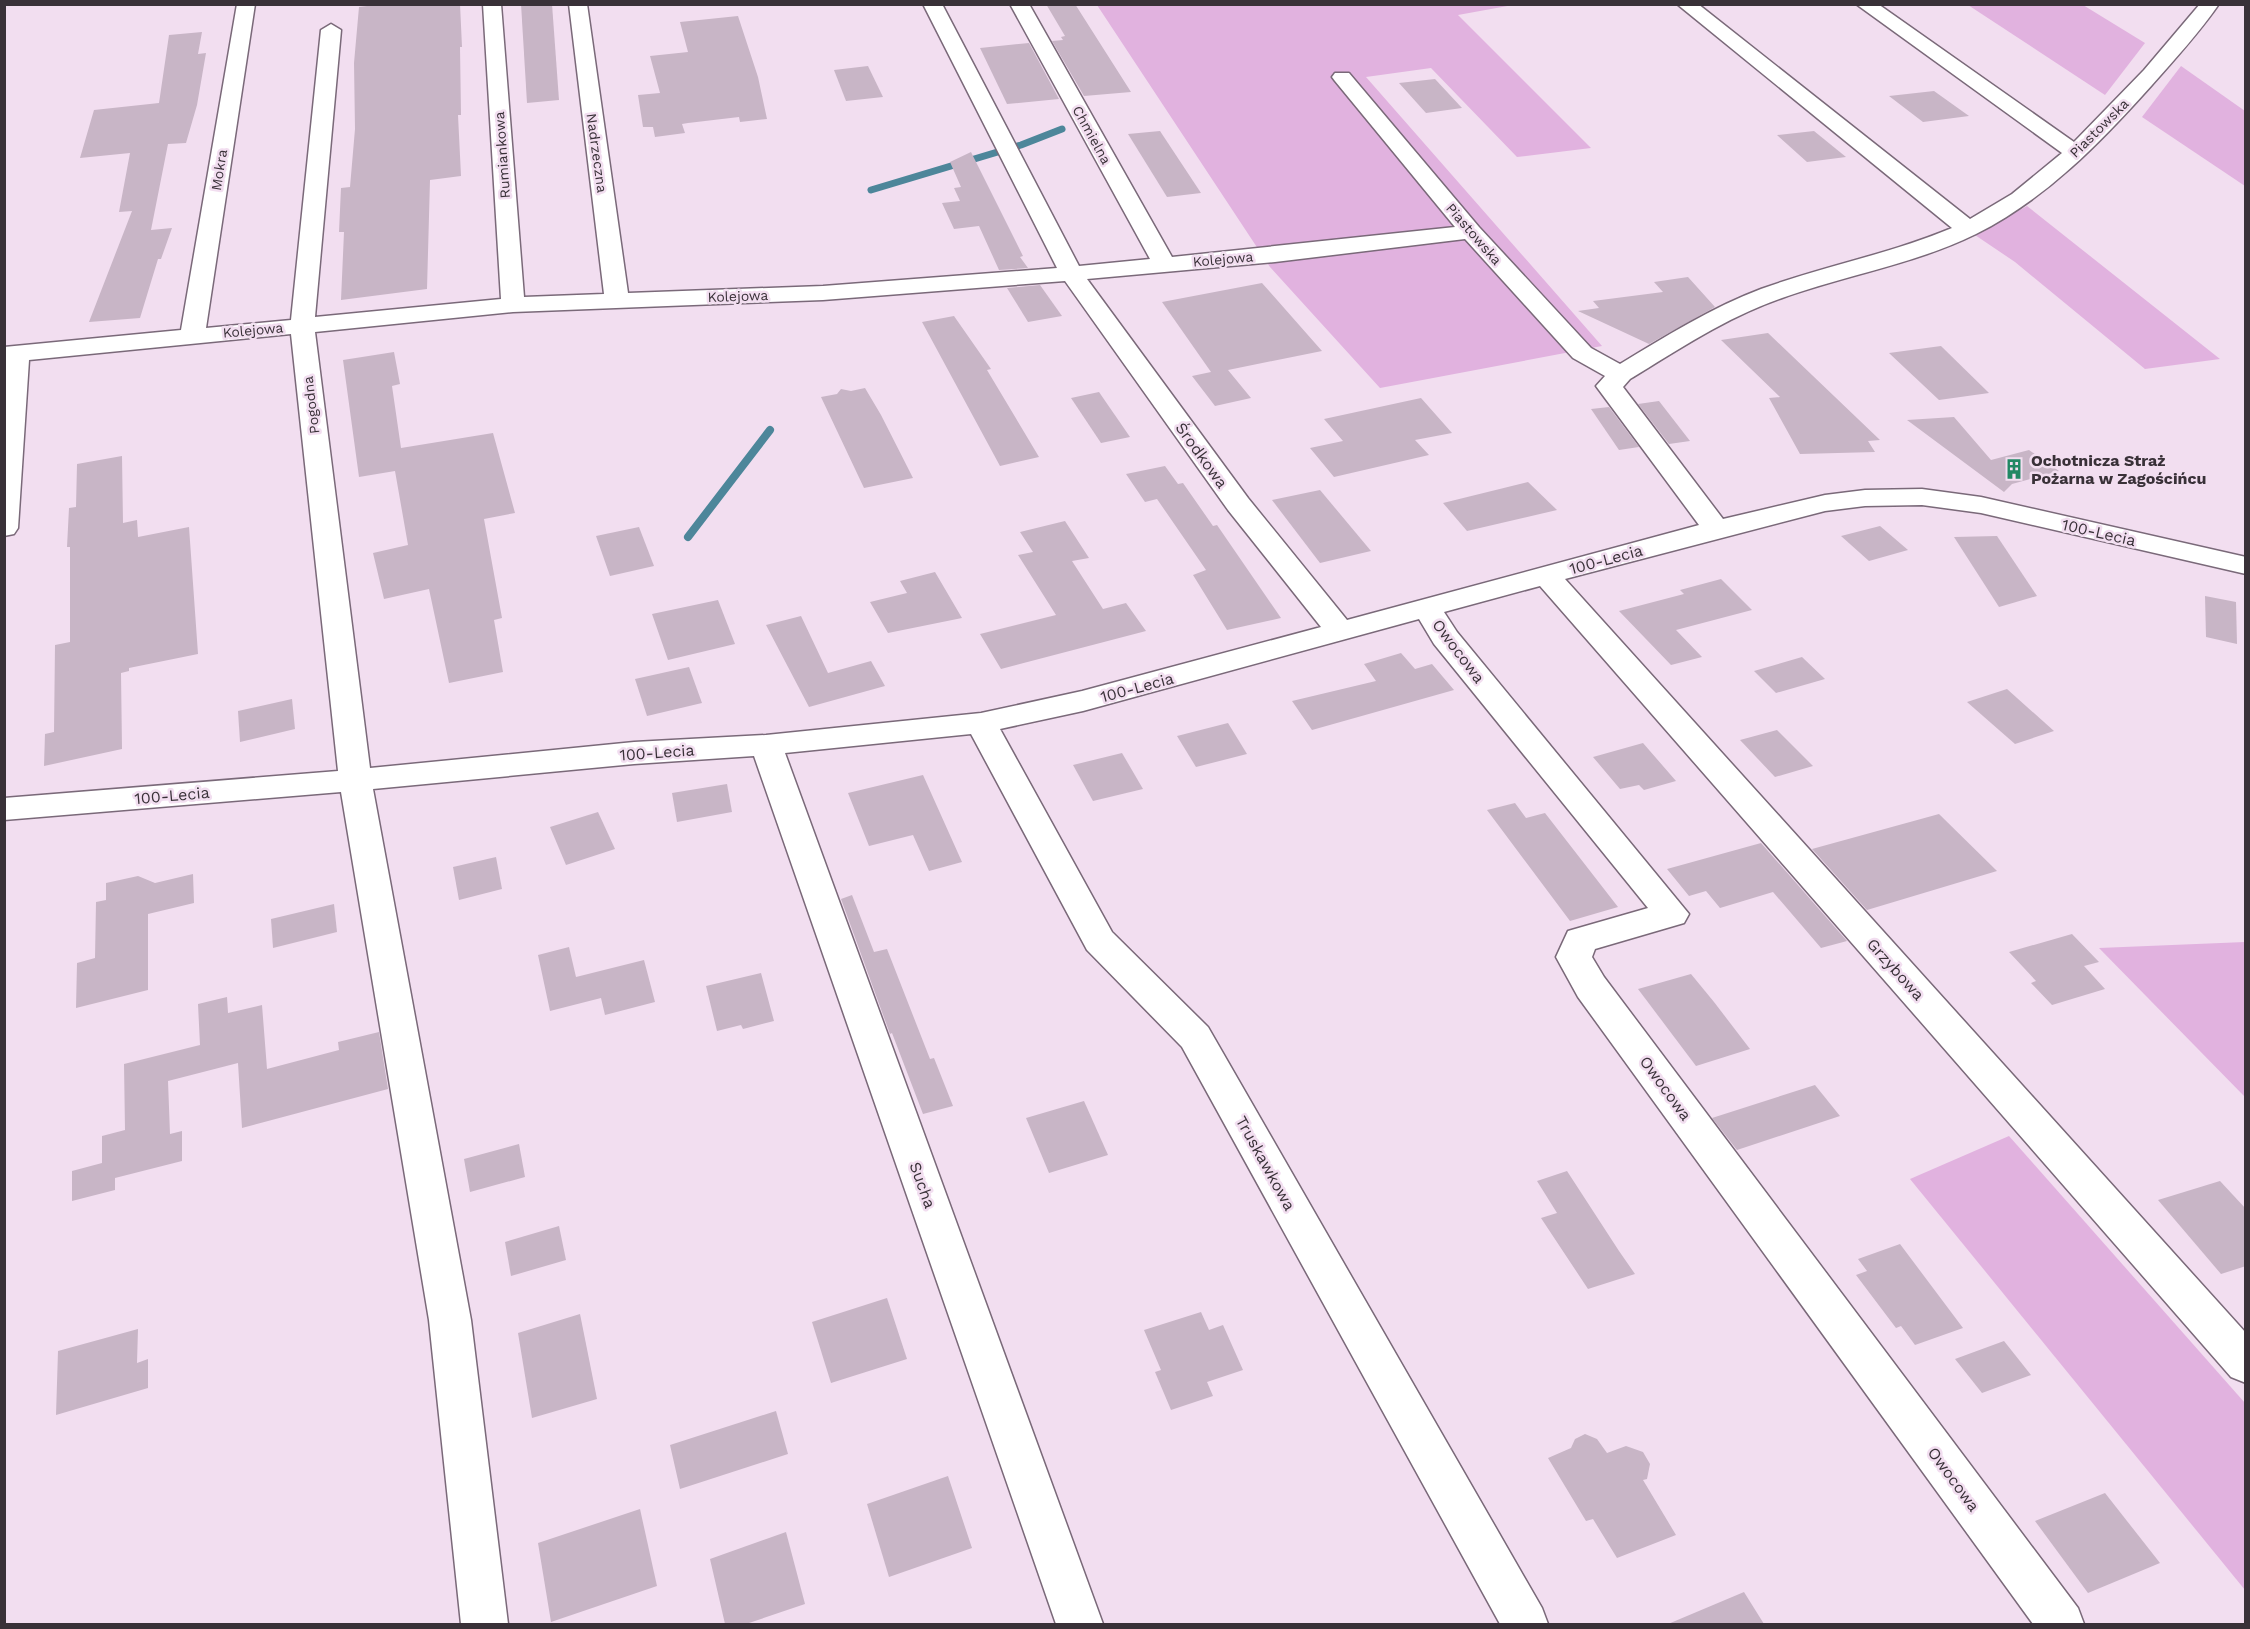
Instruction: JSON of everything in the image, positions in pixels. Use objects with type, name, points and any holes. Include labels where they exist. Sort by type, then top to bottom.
[{"type":"street","name":"Mokra","points":[[192,336],[246,4]]},
{"type":"street","name":"Rumiankowa","points":[[492,4],[513,305]]},
{"type":"street","name":"Nadrzeczna","points":[[578,4],[617,301]]},
{"type":"street","name":"Środkowa","points":[[932,4],[1071,273],[1238,504],[1340,631]]},
{"type":"street","name":"Chmielna","points":[[1019,4],[1165,265]]},
{"type":"street","points":[[1686,4],[1968,229]]},
{"type":"street","points":[[1865,4],[2076,153]]},
{"type":"street","name":"Piastowska","points":[[1342,77],[1471,232],[1582,353],[1621,374],[1743,304],[1811,279],[1906,252],[1968,229],[2019,199],[2076,153],[2123,105],[2210,4]]},
{"type":"street","name":"Pogodna","points":[[331,30],[302,326],[355,780],[450,1320],[484,1624]]},
{"type":"street","name":"Kolejowa","points":[[11,354],[513,305],[832,292],[1071,273],[1471,232]]},
{"type":"street","points":[[4,528],[11,354]]},
{"type":"street","points":[[1621,374],[1609,386],[1716,529]]},
{"type":"street","name":"100-Lecia","points":[[4,809],[355,780],[634,753],[766,745],[981,723],[1083,701],[1716,529],[1825,503],[1866,498],[1922,497],[1981,505],[2246,566]]},
{"type":"street","name":"Grzybowa","points":[[1546,575],[2246,1364]]},
{"type":"street","name":"Owocowa","points":[[1427,608],[1445,637],[1672,914],[1580,940],[1574,957],[1591,987],[2061,1624]]},
{"type":"street","name":"Truskawkowa","points":[[981,723],[1099,941],[1195,1037],[1525,1624]]},
{"type":"street","name":"Sucha","points":[[766,745],[1080,1624]]},
{"type":"shaded area","points":[[1097,5],[1513,5],[1458,15],[1591,148],[1517,157],[1431,68],[1366,77],[1602,346],[1380,388],[1270,267]]},
{"type":"shaded area","points":[[1968,5],[2083,5],[2145,43],[2105,95]]},
{"type":"shaded area","points":[[2181,66],[2245,111],[2245,186],[2142,117]]},
{"type":"shaded area","points":[[2027,206],[2220,359],[2145,369],[2015,262],[1975,235]]},
{"type":"shaded area","points":[[2246,942],[2245,1097],[2099,948]]},
{"type":"shaded area","points":[[2009,1136],[2245,1403],[2245,1590],[1910,1179]]},
{"type":"building","points":[[383,4],[460,4],[461,115],[458,115],[461,176],[430,180],[427,289],[341,300],[344,232],[339,232],[341,188],[350,187],[355,129],[354,63],[359,7]]},
{"type":"building","points":[[521,4],[552,4],[559,100],[527,103]]},
{"type":"building","points":[[1046,4],[1075,4],[1131,92],[1084,96],[1052,41],[1063,40],[1061,37],[1065,36]]},
{"type":"building","points":[[738,16],[758,77],[767,119],[740,122],[739,117],[688,123],[682,124],[685,133],[655,137],[653,127],[643,127],[638,95],[660,93],[650,56],[688,52],[680,22]]},
{"type":"building","points":[[202,32],[198,54],[206,53],[197,105],[186,143],[168,144],[151,230],[172,228],[161,259],[158,259],[140,318],[89,322],[132,211],[119,212],[130,153],[80,158],[94,110],[159,103],[169,35]]},
{"type":"building","points":[[1029,43],[1059,99],[1007,104],[980,48]]},
{"type":"building","points":[[868,66],[883,97],[846,101],[834,70]]},
{"type":"building","points":[[1435,79],[1462,108],[1426,113],[1399,83]]},
{"type":"building","points":[[1934,91],[1969,116],[1923,122],[1889,96]]},
{"type":"building","points":[[1160,131],[1201,193],[1167,197],[1128,134]]},
{"type":"building","points":[[1814,131],[1846,157],[1807,162],[1777,135]]},
{"type":"building","points":[[971,152],[1023,256],[1020,257],[1028,268],[999,270],[979,226],[954,229],[942,203],[960,201],[954,188],[961,187],[950,162]]},
{"type":"building","points":[[1688,277],[1715,307],[1649,344],[1578,311],[1599,308],[1593,301],[1663,292],[1654,282]]},
{"type":"building","points":[[1262,283],[1322,351],[1228,370],[1251,398],[1215,406],[1192,376],[1211,372],[1162,302]]},
{"type":"building","points":[[1040,285],[1062,316],[1028,322],[1007,288]]},
{"type":"building","points":[[954,316],[991,369],[987,370],[1039,457],[1000,466],[922,322]]},
{"type":"building","points":[[1768,333],[1880,440],[1868,441],[1875,452],[1800,454],[1769,398],[1780,397],[1721,340]]},
{"type":"building","points":[[1941,346],[1989,393],[1939,400],[1889,353]]},
{"type":"building","points":[[394,352],[400,384],[392,386],[401,448],[493,433],[515,513],[484,519],[502,618],[494,620],[503,672],[449,683],[429,589],[384,599],[373,553],[408,545],[395,471],[359,477],[343,360]]},
{"type":"building","points":[[865,388],[913,478],[864,488],[821,397],[837,394],[841,389],[851,391]]},
{"type":"building","points":[[1099,392],[1130,437],[1101,443],[1071,398]]},
{"type":"building","points":[[1421,398],[1452,433],[1415,440],[1429,455],[1334,477],[1310,448],[1343,441],[1324,419]]},
{"type":"building","points":[[1659,401],[1690,441],[1669,444],[1638,404]]},
{"type":"building","points":[[1609,407],[1639,447],[1619,450],[1591,409]]},
{"type":"building","points":[[1954,417],[1991,460],[2029,450],[2059,471],[2012,484],[2004,492],[1907,420]]},
{"type":"building","points":[[122,456],[123,523],[137,520],[138,537],[189,527],[198,654],[129,668],[129,671],[121,673],[122,749],[44,766],[45,734],[54,732],[55,645],[70,642],[70,547],[67,547],[69,508],[76,507],[77,464]]},
{"type":"building","points":[[1165,466],[1178,484],[1183,483],[1213,526],[1217,525],[1281,618],[1227,630],[1193,575],[1206,570],[1157,499],[1145,502],[1126,474]]},
{"type":"building","points":[[1528,482],[1557,510],[1467,531],[1443,503]]},
{"type":"building","points":[[1320,490],[1371,551],[1320,563],[1272,500]]},
{"type":"building","points":[[1065,521],[1089,558],[1072,561],[1103,609],[1126,603],[1146,631],[1001,669],[980,634],[1056,615],[1018,555],[1033,552],[1020,532]]},
{"type":"building","points":[[1880,526],[1908,550],[1869,561],[1841,536]]},
{"type":"building","points":[[639,527],[654,566],[610,576],[596,536]]},
{"type":"building","points":[[1997,536],[2037,596],[1999,607],[1954,537]]},
{"type":"building","points":[[935,572],[962,618],[888,633],[870,602],[907,593],[900,581]]},
{"type":"building","points":[[1721,579],[1752,610],[1676,630],[1702,657],[1671,665],[1619,611],[1684,594],[1680,590]]},
{"type":"building","points":[[2205,596],[2236,602],[2237,644],[2206,637]]},
{"type":"building","points":[[718,600],[735,644],[668,660],[652,614]]},
{"type":"building","points":[[801,616],[828,673],[871,661],[885,686],[809,707],[766,625]]},
{"type":"building","points":[[1401,653],[1415,669],[1432,664],[1454,690],[1312,730],[1292,701],[1376,681],[1364,664]]},
{"type":"building","points":[[1802,657],[1825,679],[1776,693],[1754,671]]},
{"type":"building","points":[[689,667],[702,703],[647,716],[635,679]]},
{"type":"building","points":[[2007,689],[2054,731],[2015,744],[1967,702]]},
{"type":"building","points":[[292,699],[295,729],[240,742],[238,711]]},
{"type":"building","points":[[1228,723],[1247,754],[1196,767],[1177,736]]},
{"type":"building","points":[[1777,730],[1813,766],[1775,777],[1740,740]]},
{"type":"building","points":[[1643,743],[1676,781],[1644,790],[1639,785],[1620,789],[1593,757]]},
{"type":"building","points":[[1122,753],[1143,789],[1093,801],[1073,765]]},
{"type":"building","points":[[923,775],[962,862],[929,871],[913,835],[869,846],[848,793]]},
{"type":"building","points":[[727,784],[732,812],[677,822],[672,793]]},
{"type":"building","points":[[1515,803],[1526,818],[1545,813],[1618,907],[1570,921],[1487,810]]},
{"type":"building","points":[[598,812],[615,849],[566,865],[550,827]]},
{"type":"building","points":[[1939,814],[1997,871],[1867,910],[1812,849]]},
{"type":"building","points":[[1761,843],[1847,941],[1821,948],[1773,892],[1720,908],[1706,891],[1689,896],[1667,869]]},
{"type":"building","points":[[496,857],[502,889],[459,900],[453,867]]},
{"type":"building","points":[[193,874],[194,903],[148,914],[148,990],[76,1008],[77,963],[95,958],[96,902],[106,900],[106,883],[138,876],[155,883]]},
{"type":"building","points":[[852,895],[874,952],[887,949],[930,1059],[934,1058],[953,1106],[923,1114],[892,1033],[890,1034],[841,899]]},
{"type":"building","points":[[334,904],[337,932],[273,948],[271,919]]},
{"type":"building","points":[[2072,934],[2099,962],[2084,966],[2105,989],[2052,1005],[2031,983],[2036,981],[2009,952]]},
{"type":"building","points":[[569,947],[576,977],[644,960],[655,1002],[605,1015],[601,998],[550,1011],[538,955]]},
{"type":"building","points":[[761,973],[774,1021],[743,1029],[741,1025],[717,1031],[706,986]]},
{"type":"building","points":[[1691,974],[1750,1049],[1696,1066],[1638,989]]},
{"type":"building","points":[[227,997],[228,1013],[262,1005],[267,1069],[339,1050],[338,1042],[379,1032],[388,1089],[242,1128],[238,1063],[168,1081],[170,1134],[182,1131],[182,1161],[115,1178],[115,1190],[72,1201],[72,1171],[102,1163],[102,1136],[125,1130],[124,1064],[200,1045],[198,1004]]},
{"type":"building","points":[[1815,1085],[1840,1116],[1737,1150],[1712,1118]]},
{"type":"building","points":[[1084,1101],[1108,1155],[1049,1173],[1026,1118]]},
{"type":"building","points":[[519,1144],[525,1177],[470,1192],[464,1159]]},
{"type":"building","points":[[1567,1171],[1635,1274],[1588,1289],[1541,1218],[1557,1213],[1537,1181]]},
{"type":"building","points":[[2220,1181],[2246,1209],[2246,1266],[2221,1274],[2158,1200]]},
{"type":"building","points":[[559,1226],[566,1260],[511,1276],[505,1242]]},
{"type":"building","points":[[1900,1244],[1963,1328],[1915,1345],[1901,1326],[1896,1328],[1856,1275],[1867,1271],[1858,1259]]},
{"type":"building","points":[[887,1298],[907,1359],[831,1383],[812,1322]]},
{"type":"building","points":[[1201,1312],[1209,1330],[1223,1325],[1243,1370],[1207,1382],[1213,1396],[1171,1410],[1155,1372],[1161,1370],[1144,1330]]},
{"type":"building","points":[[580,1314],[597,1399],[532,1418],[518,1333]]},
{"type":"building","points":[[138,1329],[137,1363],[148,1359],[148,1388],[56,1415],[58,1351]]},
{"type":"building","points":[[2004,1341],[2031,1375],[1982,1393],[1955,1359]]},
{"type":"building","points":[[776,1411],[788,1454],[680,1489],[670,1445]]},
{"type":"building","points":[[1585,1434],[1597,1439],[1607,1453],[1626,1446],[1643,1452],[1650,1464],[1647,1479],[1643,1480],[1676,1535],[1617,1558],[1593,1519],[1586,1521],[1548,1458],[1571,1448],[1575,1439]]},
{"type":"building","points":[[948,1476],[972,1548],[889,1577],[867,1504]]},
{"type":"building","points":[[2105,1493],[2160,1563],[2088,1593],[2035,1521]]},
{"type":"building","points":[[640,1509],[657,1586],[551,1622],[538,1543]]},
{"type":"building","points":[[786,1532],[805,1604],[746,1624],[725,1624],[710,1559]]},
{"type":"building","points":[[1744,1592],[1764,1624],[1668,1624]]},
{"type":"waterway","points":[[871,190],[1021,145],[1062,129]]},
{"type":"waterway","points":[[688,537],[770,430]]},
{"type":"place","name":"Ochotnicza Straż Pożarna w Zagościńcu","points":[[2014,469]]}]
